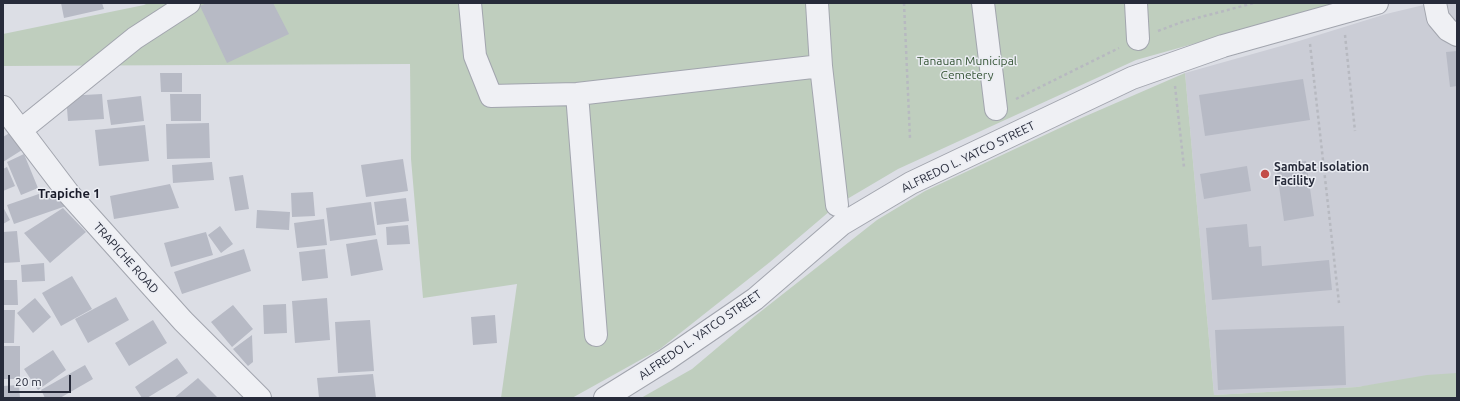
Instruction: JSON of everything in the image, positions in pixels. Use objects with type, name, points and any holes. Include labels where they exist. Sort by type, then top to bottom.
[{"type":"street","points":[[21,130],[134,38],[189,3]]},
{"type":"street","points":[[470,3],[475,56],[491,96],[577,94],[821,66]]},
{"type":"street","points":[[817,3],[821,66],[837,205]]},
{"type":"street","points":[[983,3],[996,109]]},
{"type":"street","points":[[1136,3],[1138,39]]},
{"type":"street","name":"ALFREDO L. YATCO STREET","points":[[605,398],[666,360],[755,299],[842,224],[917,180],[1132,78],[1223,46],[1377,3]]},
{"type":"street","points":[[1435,3],[1438,18],[1448,30],[1457,35]]},
{"type":"street","points":[[577,94],[596,335]]},
{"type":"street","name":"TRAPICHE ROAD","points":[[3,107],[69,194],[183,321],[260,398]]},
{"type":"path","points":[[904,3],[910,138]]},
{"type":"path","points":[[1343,12],[1355,131]]},
{"type":"path","points":[[1308,22],[1339,304]]},
{"type":"path","points":[[1172,64],[1184,167]]},
{"type":"shaded area","points":[[1432,3],[1457,3],[1457,374],[1357,387],[1214,395],[1185,73],[1299,41],[1386,14]]},
{"type":"green space","name":"Tanauan Municipal Cemetery","points":[[148,3],[1339,3],[1136,60],[898,169],[837,205],[770,262],[660,349],[572,398],[501,398],[517,284],[423,298],[411,159],[410,64],[3,66],[3,34]]},
{"type":"green space","points":[[1185,73],[1214,395],[1357,387],[1427,375],[1457,373],[1457,398],[641,398],[692,369],[755,316],[877,220],[925,191],[1079,119]]},
{"type":"building","points":[[61,3],[102,3],[104,9],[64,18]]},
{"type":"building","points":[[207,3],[273,3],[289,34],[227,63],[200,6]]},
{"type":"building","points":[[1457,51],[1457,86],[1450,87],[1446,52]]},
{"type":"building","points":[[160,73],[182,73],[182,92],[161,92]]},
{"type":"building","name":"Sambat Isolation Facility","points":[[1303,79],[1310,120],[1205,136],[1199,95]]},
{"type":"building","points":[[102,94],[104,119],[68,121],[66,96]]},
{"type":"building","points":[[170,94],[201,94],[201,121],[171,121]]},
{"type":"building","points":[[141,96],[144,121],[111,125],[107,100]]},
{"type":"building","points":[[209,123],[210,158],[167,159],[166,124]]},
{"type":"building","points":[[145,125],[149,161],[99,166],[95,130]]},
{"type":"building","points":[[11,132],[22,150],[3,162],[3,137]]},
{"type":"building","points":[[24,154],[38,188],[21,195],[7,162]]},
{"type":"building","points":[[403,159],[408,191],[366,197],[361,165]]},
{"type":"building","points":[[1306,161],[1314,216],[1284,221],[1276,165]]},
{"type":"building","points":[[212,162],[214,180],[173,183],[172,165]]},
{"type":"building","points":[[1247,166],[1251,191],[1204,199],[1200,174]]},
{"type":"building","points":[[7,167],[15,186],[3,191],[3,169]]},
{"type":"building","points":[[243,175],[249,209],[235,211],[229,177]]},
{"type":"building","points":[[170,184],[179,208],[114,219],[110,196]]},
{"type":"building","points":[[59,187],[66,206],[14,224],[7,205]]},
{"type":"building","points":[[313,192],[315,216],[292,217],[291,193]]},
{"type":"building","points":[[406,198],[409,221],[377,225],[374,202]]},
{"type":"building","points":[[371,202],[376,235],[330,241],[326,208]]},
{"type":"building","points":[[3,207],[10,220],[3,224]]},
{"type":"building","points":[[63,208],[86,232],[50,263],[24,233]]},
{"type":"building","points":[[257,210],[290,212],[289,230],[256,228]]},
{"type":"building","points":[[324,219],[327,245],[297,248],[294,223]]},
{"type":"building","points":[[1247,224],[1249,247],[1261,246],[1262,266],[1329,260],[1332,290],[1212,300],[1206,228]]},
{"type":"building","points":[[408,225],[410,244],[387,245],[386,227]]},
{"type":"building","points":[[220,226],[233,244],[221,253],[208,235]]},
{"type":"building","points":[[17,231],[20,262],[3,263],[3,232]]},
{"type":"building","points":[[206,232],[213,255],[171,267],[164,243]]},
{"type":"building","points":[[377,239],[383,270],[351,276],[346,244]]},
{"type":"building","points":[[244,249],[251,271],[182,294],[174,272]]},
{"type":"building","points":[[325,249],[328,278],[302,281],[299,252]]},
{"type":"building","points":[[44,263],[45,281],[22,282],[21,265]]},
{"type":"building","points":[[72,276],[92,309],[61,326],[42,293]]},
{"type":"building","points":[[3,280],[17,280],[18,305],[3,305]]},
{"type":"building","points":[[116,297],[129,320],[88,343],[75,319]]},
{"type":"building","points":[[35,298],[51,317],[33,333],[17,313]]},
{"type":"building","points":[[327,298],[330,340],[295,343],[292,301]]},
{"type":"building","points":[[286,304],[287,333],[264,334],[263,305]]},
{"type":"building","points":[[233,305],[253,329],[232,347],[211,322]]},
{"type":"building","points":[[3,310],[15,310],[14,343],[3,343]]},
{"type":"building","points":[[495,315],[497,343],[473,345],[471,317]]},
{"type":"building","points":[[153,320],[167,343],[129,366],[115,343]]},
{"type":"building","points":[[370,320],[374,371],[338,373],[335,322]]},
{"type":"building","points":[[1344,326],[1346,385],[1218,390],[1215,330]]},
{"type":"building","points":[[252,335],[253,362],[248,366],[233,349]]},
{"type":"building","points":[[3,346],[20,346],[20,379],[3,379]]},
{"type":"building","points":[[53,350],[66,370],[38,390],[24,369]]},
{"type":"building","points":[[177,358],[188,373],[147,398],[142,398],[135,387]]},
{"type":"building","points":[[85,365],[93,379],[60,398],[45,398],[41,390]]},
{"type":"building","points":[[373,374],[376,398],[319,398],[317,378]]},
{"type":"building","points":[[198,378],[218,398],[174,398]]},
{"type":"building","points":[[19,385],[20,398],[3,398],[3,386]]},
{"type":"place","name":"Sambat Isolation Facility","points":[[1265,174]]},
{"type":"district","name":"Trapiche 1","points":[[69,194]]}]
